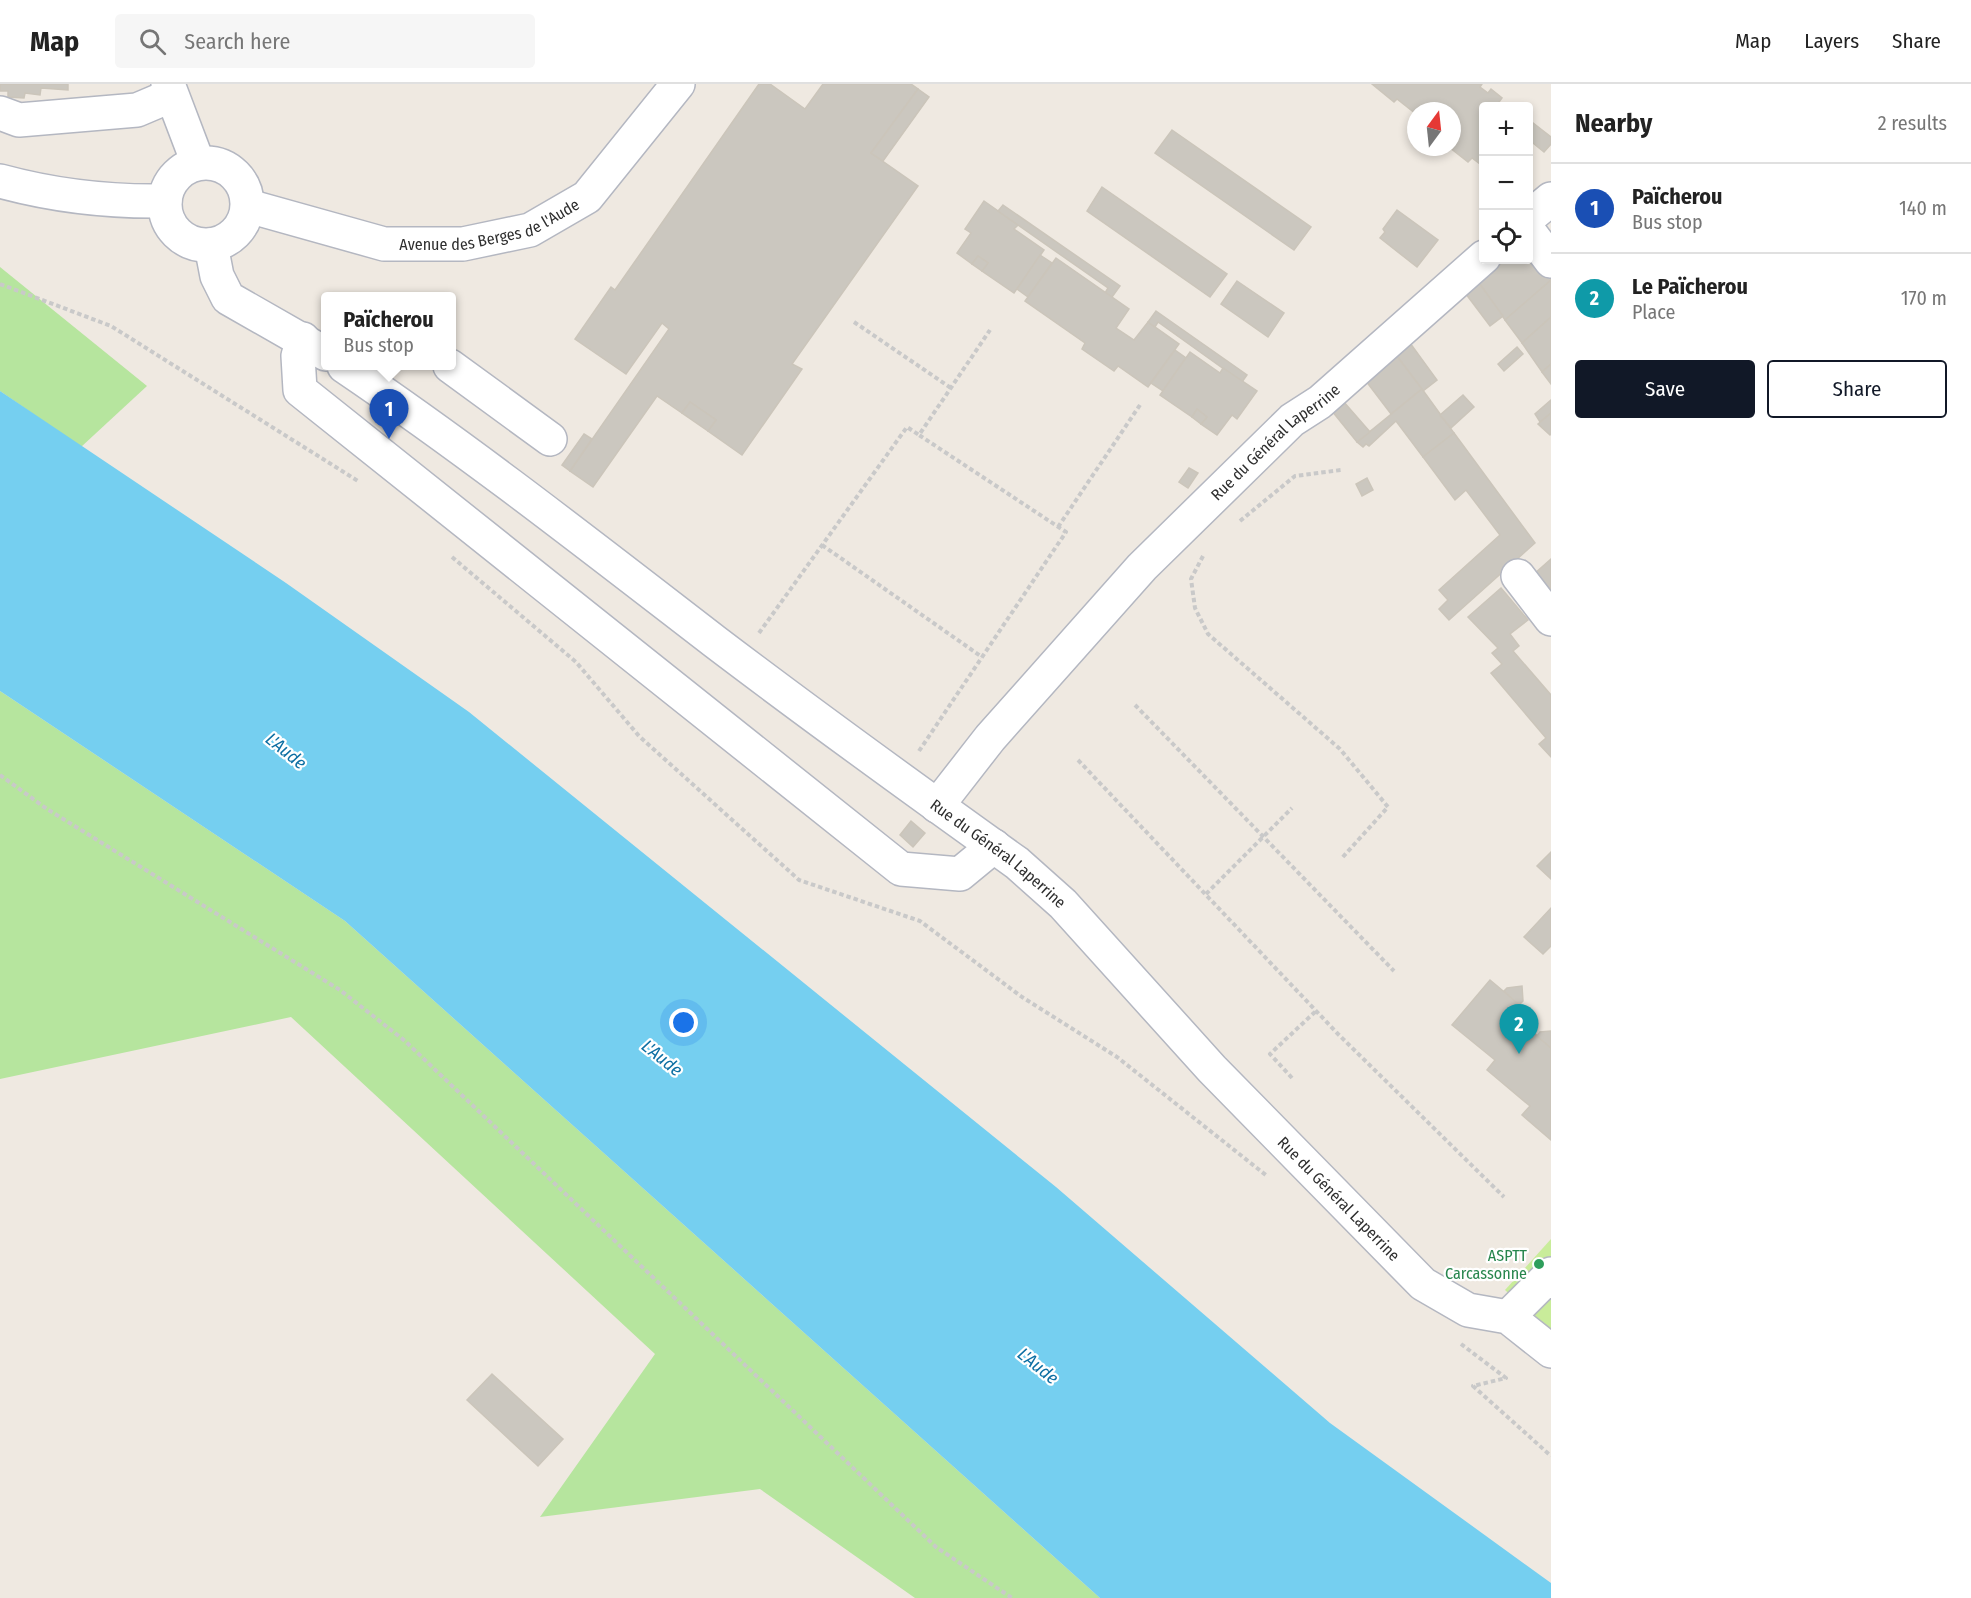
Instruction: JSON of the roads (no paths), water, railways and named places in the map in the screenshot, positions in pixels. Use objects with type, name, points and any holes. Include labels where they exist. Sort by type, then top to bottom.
[{"type":"street","name":"Avenue des Berges de l'Aude","points":[[248,206],[384,244],[463,244],[530,230],[587,197],[678,84]]},
{"type":"street","points":[[0,113],[19,120],[137,110],[169,90],[198,163]]},
{"type":"street","points":[[198,163],[217,163],[230,169],[240,179],[246,192],[248,206],[244,220],[236,232],[225,241],[210,245],[196,244],[183,238],[172,228],[166,215],[165,201],[168,186],[176,175],[198,163]]},
{"type":"street","points":[[0,181],[48,194],[120,201],[165,201]]},
{"type":"street","points":[[1533,214],[1551,199]]},
{"type":"street","points":[[1533,237],[1551,261]]},
{"type":"street","points":[[210,245],[217,276],[228,298],[321,349]]},
{"type":"street","name":"Rue du Général Laperrine","points":[[1479,261],[1320,402],[1292,420],[1142,567],[990,738],[937,806],[994,846],[1063,904],[1212,1069],[1423,1284],[1468,1310],[1508,1317],[1549,1349]]},
{"type":"street","points":[[321,350],[298,356],[300,390],[901,869],[960,874],[994,846]]},
{"type":"street","points":[[352,370],[531,499],[715,641],[937,806]]},
{"type":"street","points":[[455,370],[550,439]]},
{"type":"street","points":[[1518,576],[1551,619]]},
{"type":"street","points":[[1508,1317],[1551,1274]]},
{"type":"water","name":"L'Aude","points":[[0,391],[286,583],[469,712],[1056,1187],[1330,1423],[1551,1583],[1551,1598],[1100,1598],[345,921],[0,691]]},
{"type":"place","name":"Païcherou","points":[[389,439]]},
{"type":"place","name":"Le Païcherou","points":[[1519,1054]]},
{"type":"place","name":"ASPTT Carcassonne","points":[[1539,1264]]}]
